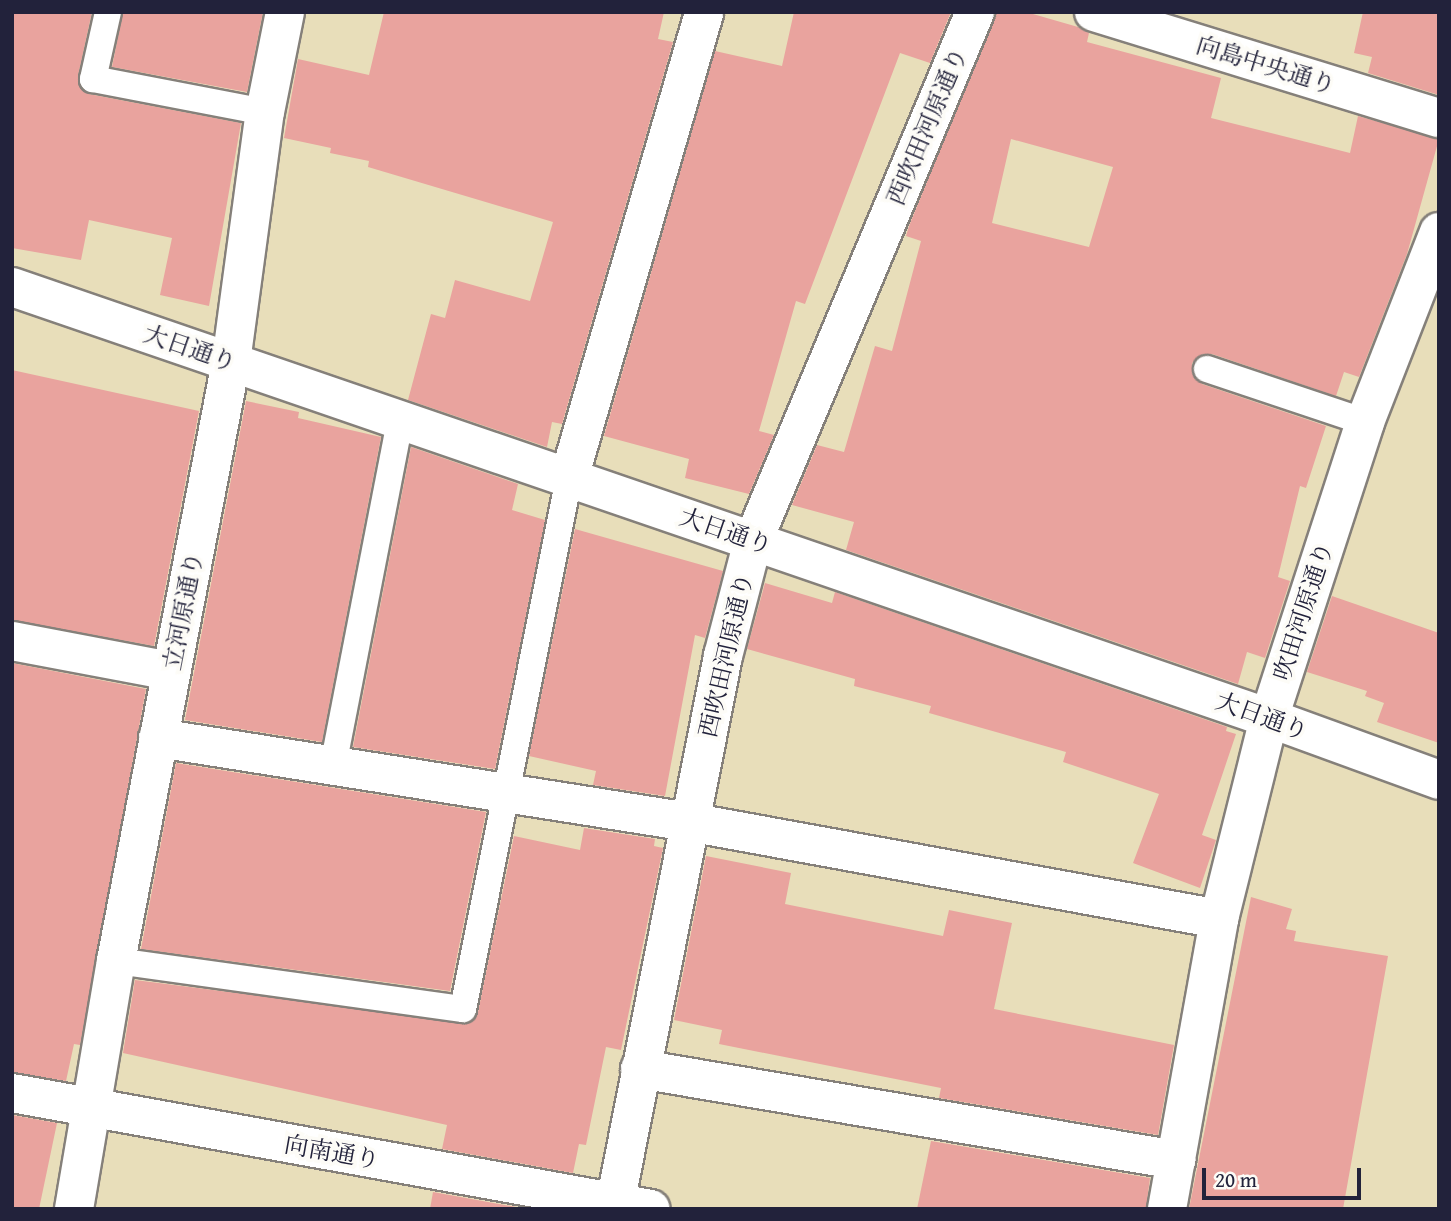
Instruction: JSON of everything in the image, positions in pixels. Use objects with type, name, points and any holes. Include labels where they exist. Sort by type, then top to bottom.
[{"type":"street","name":"立河原通り","points":[[74,1209],[116,961],[231,362],[265,112],[285,12]]},
{"type":"street","points":[[569,478],[704,12]]},
{"type":"street","name":"西吹田河原通り","points":[[627,1207],[640,1069],[723,656],[753,541],[975,12]]},
{"type":"street","name":"向島中央通り","points":[[1094,12],[1439,118]]},
{"type":"street","name":"吹田河原通り","points":[[1167,1209],[1219,919],[1269,718],[1365,422],[1439,232]]},
{"type":"street","name":"大日通り","points":[[12,287],[1269,718],[1439,780]]},
{"type":"street","points":[[12,640],[171,671]]},
{"type":"street","points":[[158,738],[690,822],[1219,919]]},
{"type":"street","points":[[640,1069],[1176,1160]]},
{"type":"street","name":"向南通り","points":[[12,1093],[92,1110],[627,1207]]},
{"type":"lane","points":[[108,12],[93,79],[265,112]]},
{"type":"lane","points":[[1207,369],[1365,422]]},
{"type":"lane","points":[[333,766],[400,420]]},
{"type":"lane","points":[[116,961],[463,1009],[509,794],[569,478]]},
{"type":"building","points":[[12,12],[92,12],[78,76],[82,90],[89,94],[241,123],[209,306],[160,295],[172,238],[89,220],[81,260],[12,248]]},
{"type":"building","points":[[123,12],[263,12],[247,92],[112,67]]},
{"type":"building","points":[[384,12],[664,12],[658,39],[673,42],[562,424],[552,422],[547,447],[408,400],[431,314],[445,318],[455,280],[530,301],[553,222],[368,167],[369,161],[330,153],[331,148],[284,138],[298,59],[369,75]]},
{"type":"building","points":[[794,12],[951,12],[930,63],[900,53],[805,304],[796,301],[759,431],[774,435],[749,494],[685,478],[689,459],[604,436],[715,51],[782,66]]},
{"type":"building","points":[[996,12],[1026,12],[1078,27],[1089,33],[1087,42],[1221,78],[1211,118],[1350,153],[1358,116],[1439,139],[1407,254],[1359,377],[1344,372],[1336,396],[1212,354],[1203,354],[1192,363],[1192,373],[1202,384],[1326,426],[1306,488],[1300,486],[1278,577],[1290,581],[1265,658],[1247,652],[1238,684],[846,550],[854,522],[792,505],[817,445],[844,452],[875,346],[892,351],[921,241],[906,236]],"holes":[[[1011,139],[1113,167],[1089,247],[992,223]]]},
{"type":"building","points":[[1363,12],[1439,12],[1439,95],[1368,73],[1372,57],[1354,53]]},
{"type":"building","points":[[12,370],[199,411],[154,646],[12,620]]},
{"type":"building","points":[[246,401],[299,412],[298,418],[381,437],[322,742],[185,720]]},
{"type":"building","points":[[411,447],[518,484],[512,510],[545,520],[495,769],[353,747]]},
{"type":"building","points":[[575,529],[723,571],[705,638],[695,635],[665,796],[593,785],[596,771],[529,756]]},
{"type":"building","points":[[765,583],[832,603],[835,592],[1227,727],[1226,731],[1236,734],[1202,835],[1216,840],[1200,888],[1133,863],[1159,794],[1063,762],[1066,752],[929,713],[931,706],[854,686],[855,679],[747,649]]},
{"type":"building","points":[[1332,596],[1439,633],[1439,743],[1377,722],[1384,703],[1365,696],[1367,691],[1307,672]]},
{"type":"building","points":[[12,663],[146,689],[80,1045],[74,1044],[66,1081],[12,1072]]},
{"type":"building","points":[[176,763],[486,812],[450,991],[141,949]]},
{"type":"building","points":[[584,828],[655,839],[654,846],[663,848],[621,1050],[606,1047],[586,1145],[579,1144],[573,1173],[442,1149],[447,1125],[123,1053],[135,980],[469,1023],[478,1012],[514,836],[580,850]]},
{"type":"building","points":[[706,856],[791,873],[785,904],[943,936],[949,910],[1012,923],[994,1009],[1174,1045],[1158,1135],[939,1098],[941,1088],[719,1044],[722,1030],[674,1020]]},
{"type":"building","points":[[1251,897],[1292,909],[1286,929],[1296,931],[1294,941],[1388,956],[1343,1209],[1189,1209]]},
{"type":"building","points":[[12,1115],[57,1123],[39,1209],[12,1209]]},
{"type":"building","points":[[931,1141],[1150,1178],[1146,1209],[917,1209]]},
{"type":"building","points":[[433,1192],[527,1209],[430,1209]]}]
